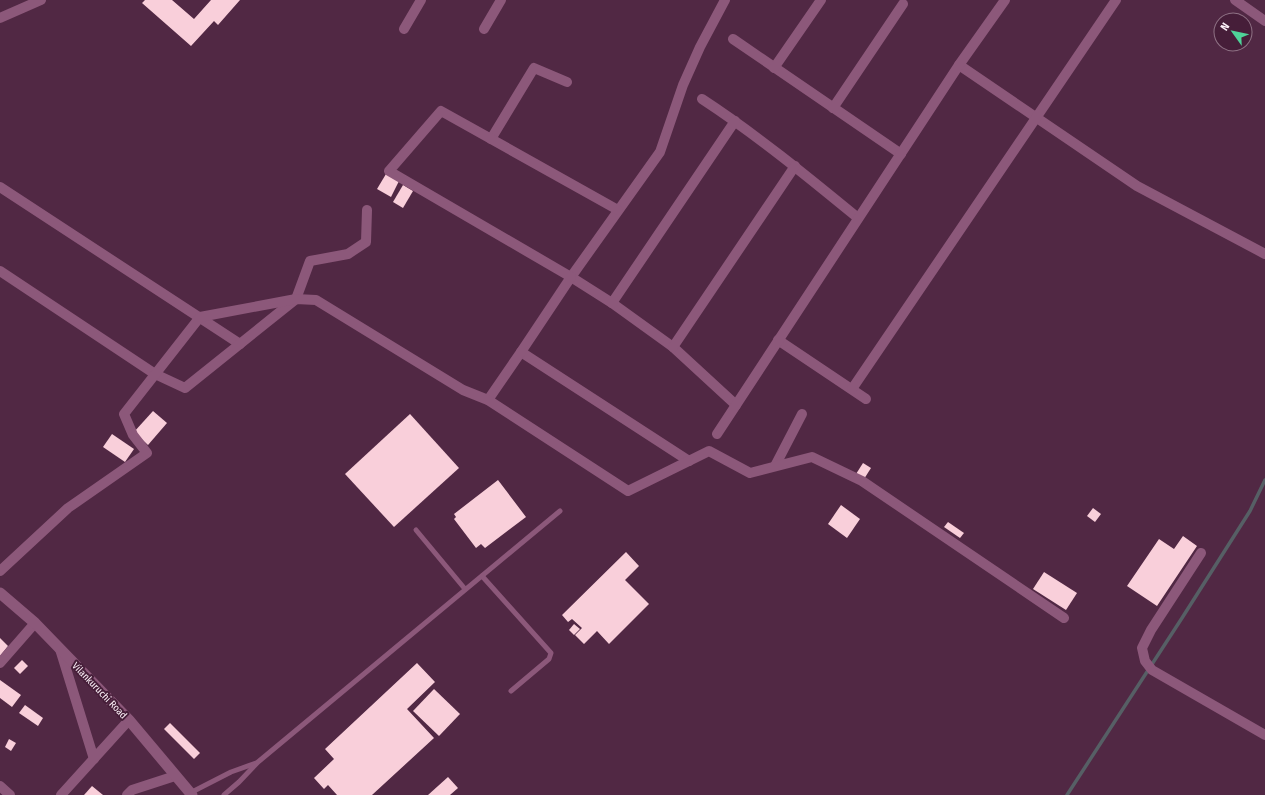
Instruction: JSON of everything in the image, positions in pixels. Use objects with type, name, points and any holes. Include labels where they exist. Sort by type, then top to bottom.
[{"type":"street","points":[[0,18],[41,0]]},
{"type":"street","points":[[404,29],[421,0]]},
{"type":"street","points":[[484,29],[502,0]]},
{"type":"street","points":[[488,400],[571,277],[660,152],[683,85],[700,46],[725,0]]},
{"type":"street","points":[[774,68],[821,0]]},
{"type":"street","points":[[717,434],[959,65],[1005,0]]},
{"type":"street","points":[[852,389],[1116,0]]},
{"type":"street","points":[[1235,0],[1265,21]]},
{"type":"street","points":[[833,108],[903,4]]},
{"type":"street","points":[[733,39],[901,154]]},
{"type":"street","points":[[959,65],[1136,186],[1265,254]]},
{"type":"street","points":[[491,139],[534,68],[567,82]]},
{"type":"street","points":[[702,99],[735,121],[795,166],[858,218]]},
{"type":"street","points":[[618,210],[441,111],[389,171],[571,277],[612,303],[674,346],[736,405]]},
{"type":"street","points":[[612,303],[735,121]]},
{"type":"street","points":[[674,346],[795,166]]},
{"type":"street","points":[[0,187],[240,344]]},
{"type":"street","points":[[0,271],[155,374],[185,388],[296,299],[310,261],[348,254],[366,242],[367,210]]},
{"type":"street","points":[[0,571],[68,508],[147,453],[133,435],[124,414],[200,317],[296,299],[316,300],[463,390],[488,400],[628,491],[709,451],[750,473],[812,457],[862,481],[1064,618]]},
{"type":"street","points":[[778,340],[866,399]]},
{"type":"street","points":[[521,352],[689,461]]},
{"type":"street","points":[[775,466],[802,414]]},
{"type":"street","points":[[1201,553],[1151,630],[1142,648],[1149,666],[1265,735]]},
{"type":"street","name":"Vilankuruchi Road","points":[[0,593],[35,623],[129,720],[191,794]]},
{"type":"street","points":[[0,663],[35,623]]},
{"type":"street","points":[[60,650],[94,759]]},
{"type":"street","points":[[63,795],[129,720]]},
{"type":"street","points":[[127,795],[132,790],[176,776]]},
{"type":"street","points":[[0,786],[10,795]]},
{"type":"lane","points":[[224,795],[258,762],[560,511]]},
{"type":"lane","points":[[416,530],[465,589]]},
{"type":"lane","points":[[482,576],[551,653],[549,659],[511,691]]},
{"type":"lane","points":[[191,794],[231,772],[258,762]]},
{"type":"building","points":[[145,0],[172,0],[194,19],[211,0],[240,0],[218,25],[214,21],[191,46],[142,3]]},
{"type":"building","points":[[386,174],[399,181],[391,197],[377,189]]},
{"type":"building","points":[[403,185],[413,191],[403,208],[393,202]]},
{"type":"building","points":[[153,411],[167,423],[148,445],[134,432]]},
{"type":"building","points":[[410,414],[459,468],[394,527],[345,474]]},
{"type":"building","points":[[112,434],[134,449],[125,462],[103,447]]},
{"type":"building","points":[[863,463],[871,468],[864,479],[856,474]]},
{"type":"building","points":[[498,480],[526,517],[485,548],[481,544],[476,548],[454,519],[456,517],[454,514]]},
{"type":"building","points":[[841,505],[860,519],[847,538],[828,524]]},
{"type":"building","points":[[1093,508],[1101,514],[1095,522],[1087,516]]},
{"type":"building","points":[[948,522],[964,533],[960,538],[944,527]]},
{"type":"building","points":[[1183,536],[1197,546],[1157,606],[1127,586],[1159,539],[1174,549]]},
{"type":"building","points":[[626,552],[639,566],[625,580],[649,604],[609,644],[597,631],[584,644],[575,635],[582,628],[572,619],[568,622],[562,615]]},
{"type":"building","points":[[1044,572],[1077,593],[1066,610],[1033,589]]},
{"type":"building","points":[[574,624],[580,629],[574,635],[569,630]]},
{"type":"building","points":[[0,638],[8,646],[0,656]]},
{"type":"building","points":[[22,660],[28,666],[20,674],[14,668]]},
{"type":"building","points":[[417,663],[435,682],[407,709],[434,738],[372,795],[337,795],[328,785],[324,789],[314,778],[334,759],[325,749]]},
{"type":"building","points":[[0,680],[21,695],[12,707],[0,698]]},
{"type":"building","points":[[434,689],[460,714],[439,736],[413,711]]},
{"type":"building","points":[[25,705],[43,718],[38,726],[19,713]]},
{"type":"building","points":[[170,723],[200,753],[194,759],[164,729]]},
{"type":"building","points":[[9,739],[16,743],[11,751],[5,747]]},
{"type":"building","points":[[448,777],[458,788],[450,795],[428,795]]},
{"type":"building","points":[[92,786],[103,795],[84,795]]},
{"type":"waterway","points":[[1067,795],[1250,511],[1265,480]]}]
